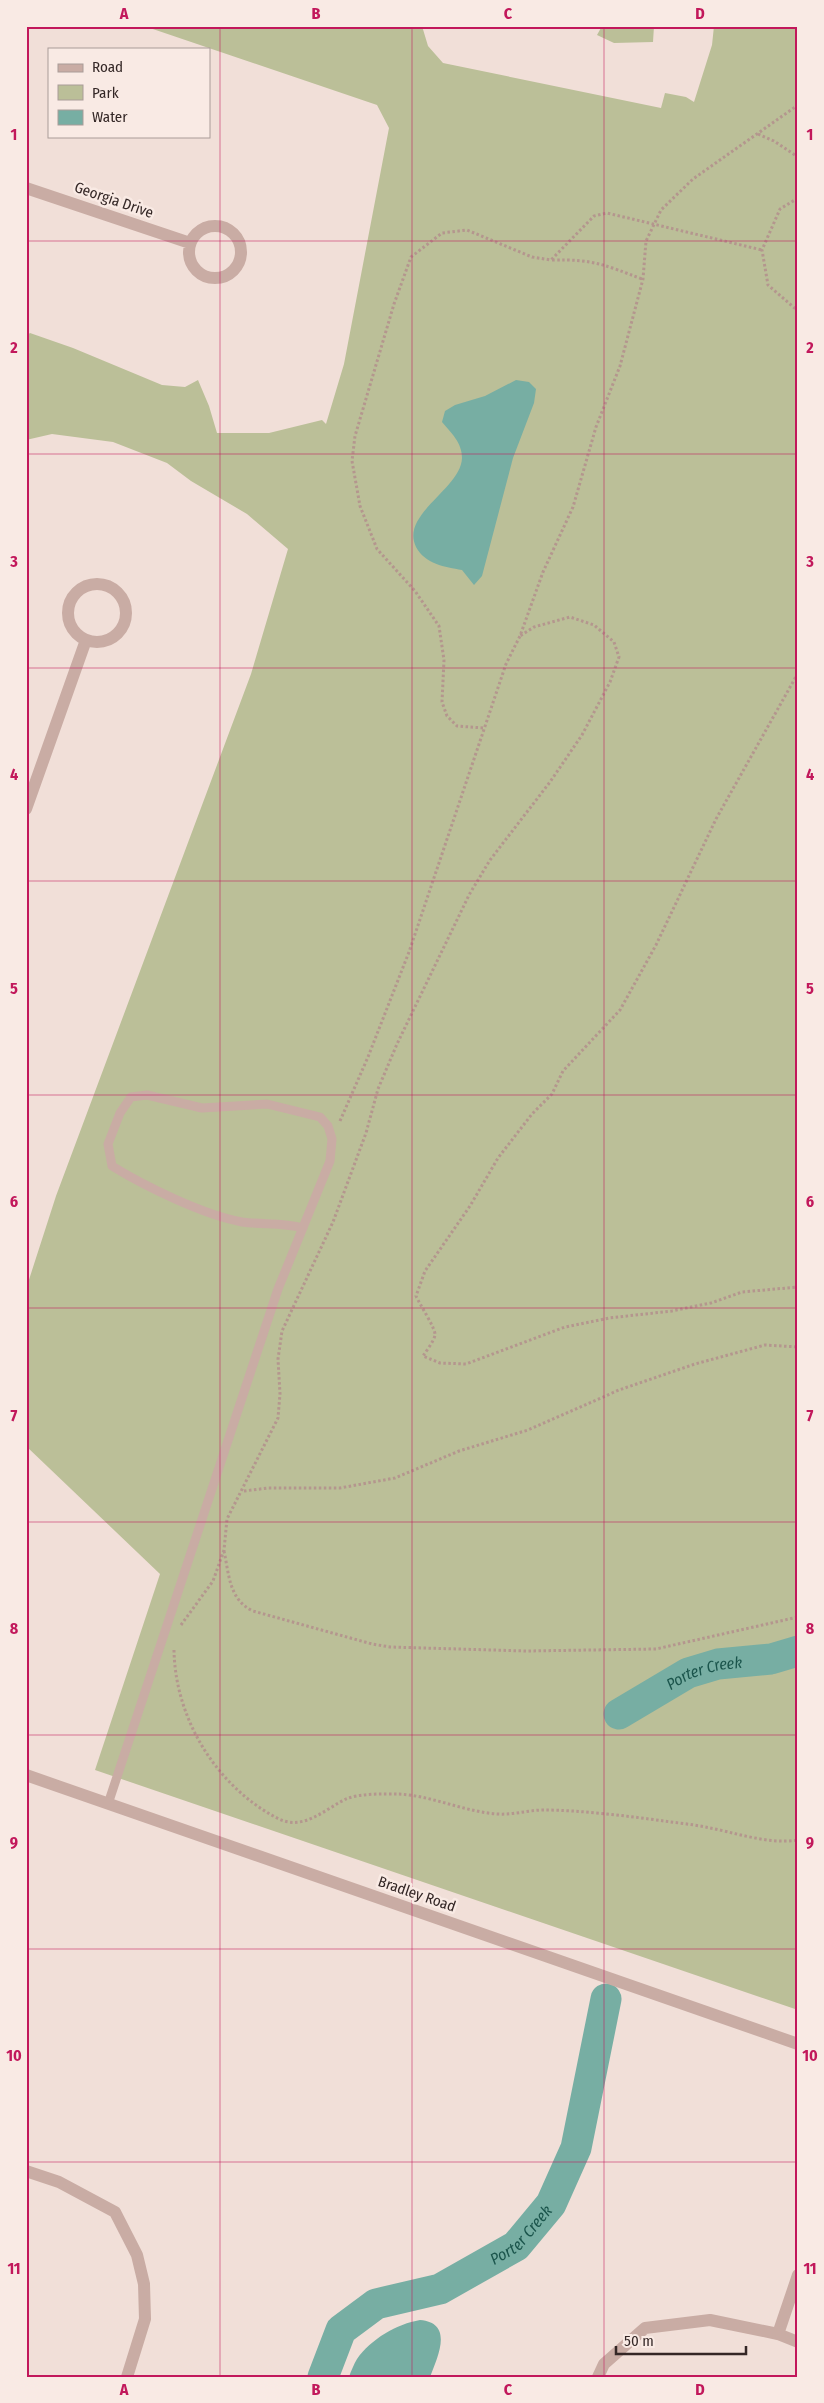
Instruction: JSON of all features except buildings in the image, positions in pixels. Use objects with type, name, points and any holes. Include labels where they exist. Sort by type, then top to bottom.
[{"type":"street","name":"Georgia Drive","points":[[26,188],[190,243]]},
{"type":"street","points":[[215,226],[225,228],[234,233],[240,242],[242,252],[240,262],[235,271],[226,277],[206,278],[197,272],[191,263],[190,243],[196,234],[205,228],[215,226]]},
{"type":"street","points":[[96,583],[108,585],[117,591],[124,600],[126,612],[124,623],[118,633],[109,640],[98,642],[86,640],[77,634],[70,625],[67,613],[69,602],[75,592],[85,586],[96,583]]},
{"type":"street","points":[[26,809],[86,640]]},
{"type":"street","name":"Bradley Road","points":[[26,1775],[798,2044]]},
{"type":"street","points":[[26,2171],[60,2182],[115,2212],[137,2255],[144,2284],[145,2320],[127,2377]]},
{"type":"street","points":[[778,2334],[798,2275]]},
{"type":"street","points":[[598,2377],[604,2364],[645,2328],[710,2320],[778,2334],[798,2342]]},
{"type":"lane","points":[[108,1804],[278,1289],[303,1228],[330,1161],[332,1139],[328,1126],[320,1117],[266,1104],[202,1108],[147,1095],[131,1097],[120,1113],[108,1144],[112,1166],[139,1182],[219,1216],[243,1222],[288,1223],[303,1228]]},
{"type":"path","points":[[332,1139],[368,1057],[409,952],[506,664],[520,636],[543,572],[573,507],[596,428],[620,366],[643,279],[646,241],[661,210],[693,179],[798,105]]},
{"type":"path","points":[[758,134],[774,141],[798,157]]},
{"type":"path","points":[[798,198],[780,209],[762,250],[768,285],[798,311]]},
{"type":"path","points":[[551,260],[594,216],[607,213],[762,250]]},
{"type":"path","points":[[483,728],[457,726],[447,716],[442,702],[444,660],[439,626],[415,591],[377,549],[360,506],[352,461],[355,436],[394,304],[411,257],[442,233],[467,230],[532,258],[551,260],[579,259],[608,264],[643,279]]},
{"type":"path","points":[[179,1629],[213,1581],[224,1550],[228,1519],[278,1418],[280,1394],[278,1359],[282,1331],[333,1222],[366,1133],[378,1089],[397,1044],[469,894],[490,860],[550,782],[582,735],[610,682],[619,656],[614,642],[594,625],[570,617],[534,627],[520,636]]},
{"type":"path","points":[[798,673],[716,818],[656,945],[620,1010],[563,1071],[552,1094],[532,1114],[498,1158],[470,1206],[425,1270],[416,1296],[422,1310],[435,1327],[436,1335],[423,1356],[440,1362],[466,1364],[565,1327],[609,1318],[672,1311],[711,1303],[742,1292],[798,1287]]},
{"type":"path","points":[[243,1491],[268,1488],[340,1488],[395,1478],[459,1450],[528,1430],[619,1390],[695,1364],[765,1345],[798,1347]]},
{"type":"path","points":[[224,1550],[232,1588],[242,1606],[253,1612],[372,1644],[390,1647],[508,1650],[656,1649],[798,1617]]},
{"type":"path","points":[[174,1644],[174,1670],[183,1706],[214,1768],[229,1784],[278,1819],[294,1822],[310,1820],[348,1798],[379,1794],[400,1794],[497,1814],[543,1810],[645,1818],[757,1838],[798,1840]]},
{"type":"green space","points":[[144,26],[422,26],[428,46],[443,63],[661,108],[665,93],[686,97],[694,102],[712,45],[714,26],[798,26],[798,2010],[95,1770],[160,1574],[26,1446],[26,1289],[56,1196],[251,674],[288,549],[247,514],[191,481],[167,463],[113,442],[52,434],[26,440],[26,336],[30,333],[73,348],[162,385],[185,387],[198,380],[209,406],[217,433],[269,433],[322,420],[326,424],[344,364],[389,128],[377,105]]},
{"type":"green space","points":[[602,26],[654,26],[653,42],[614,43],[597,35]]},
{"type":"water","points":[[516,380],[529,382],[536,389],[534,403],[513,458],[482,576],[474,585],[462,570],[436,564],[420,553],[416,547],[413,535],[416,524],[423,513],[452,480],[459,469],[462,458],[458,442],[442,422],[445,411],[455,405],[485,396]]},
{"type":"water","points":[[420,2320],[431,2322],[437,2327],[440,2334],[441,2342],[437,2360],[430,2377],[349,2377],[357,2359],[377,2339],[402,2325]]},
{"type":"waterway","name":"Porter Creek","points":[[619,1714],[688,1673],[718,1664],[771,1659],[798,1651]]},
{"type":"waterway","name":"Porter Creek","points":[[323,2377],[341,2330],[376,2304],[440,2289],[516,2246],[551,2204],[576,2148],[606,1999]]}]
